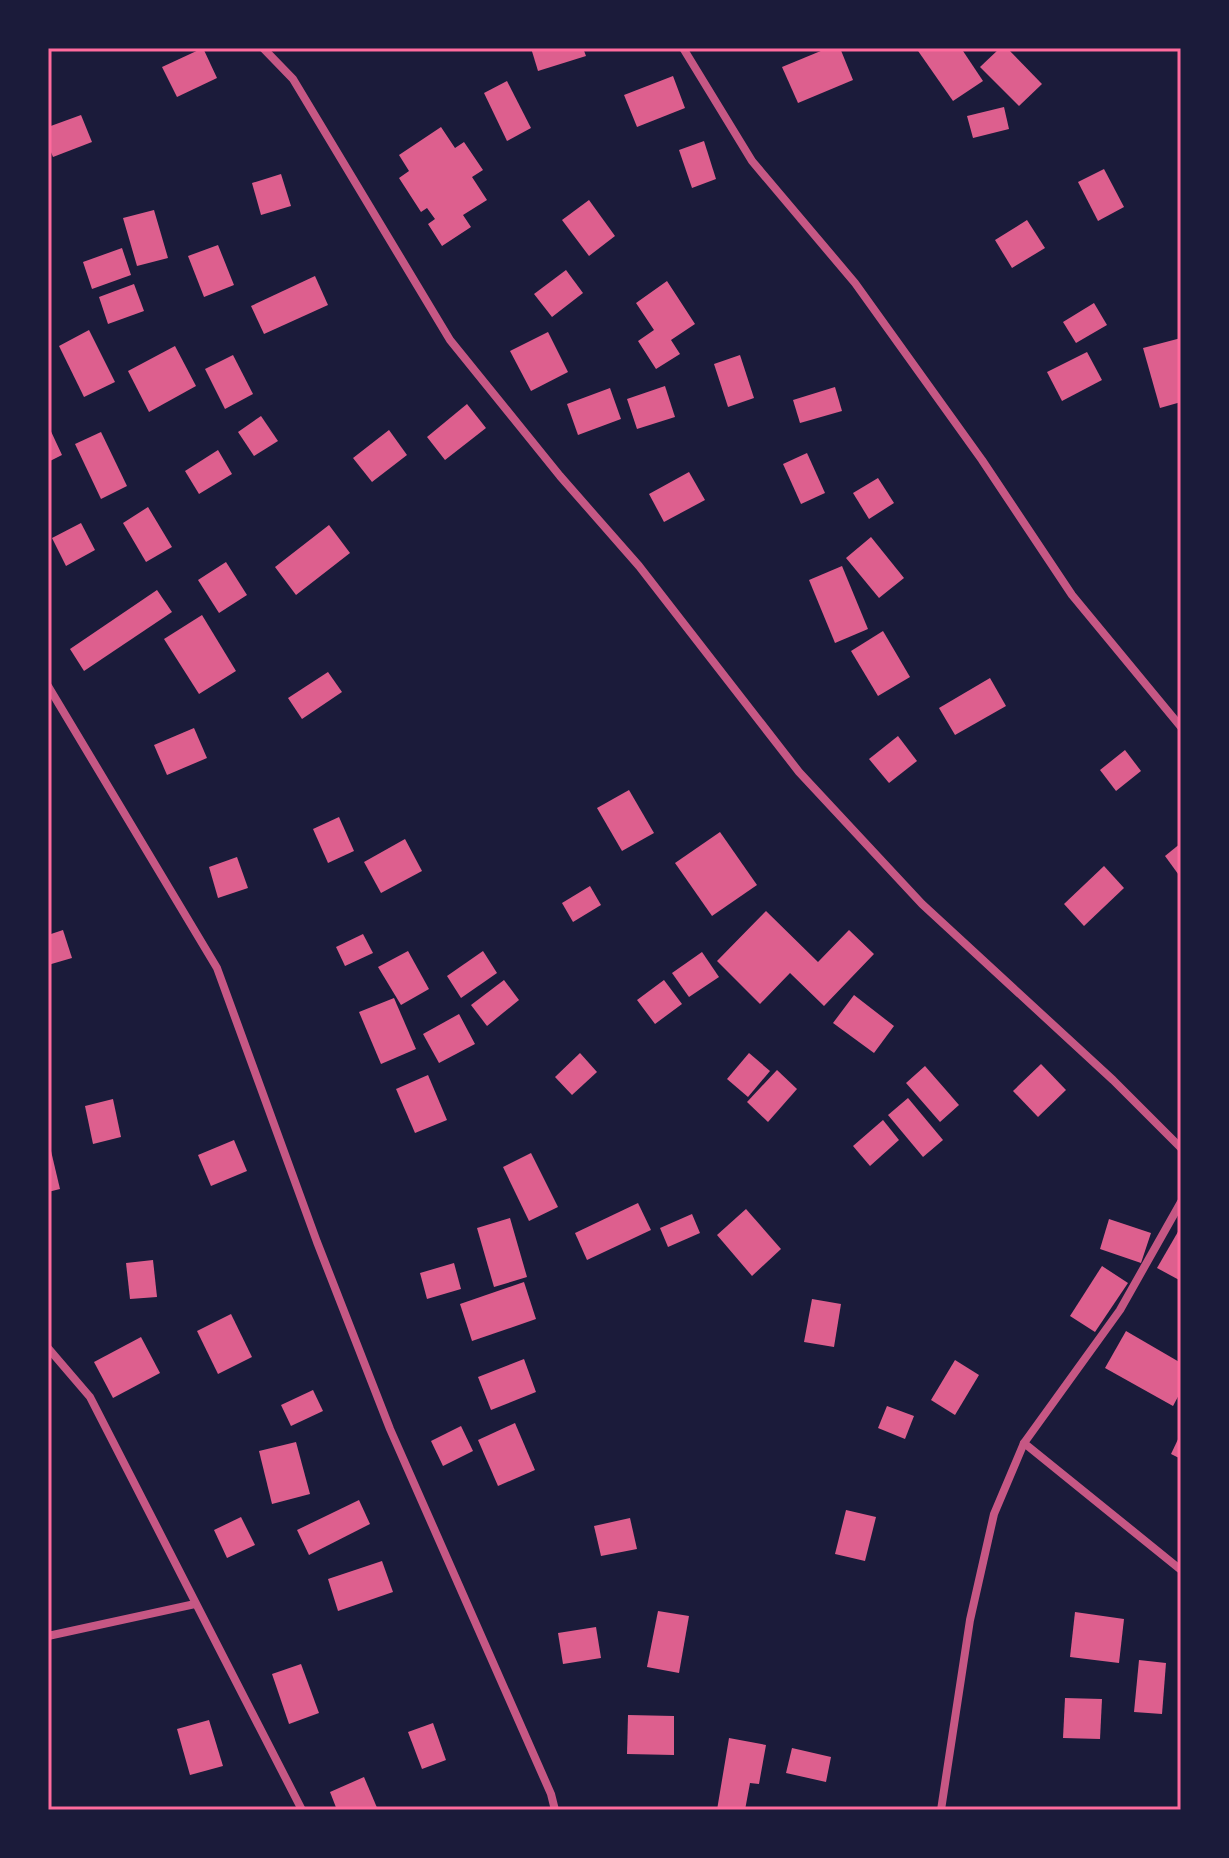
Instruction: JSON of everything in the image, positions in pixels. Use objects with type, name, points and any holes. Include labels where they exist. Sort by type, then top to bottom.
[{"type":"street","points":[[263,48],[293,79],[450,340],[560,476],[639,566],[799,772],[922,904],[1103,1070],[1181,1148]]},
{"type":"street","points":[[683,48],[752,161],[855,283],[982,460],[1072,595],[1181,727]]},
{"type":"street","points":[[48,686],[217,968],[311,1228],[384,1415],[555,1810]]},
{"type":"street","points":[[941,1810],[970,1620],[994,1514],[1024,1443],[1120,1310],[1181,1202]]},
{"type":"street","points":[[48,1348],[90,1397],[302,1810]]},
{"type":"street","points":[[1024,1443],[1181,1570]]},
{"type":"street","points":[[48,1636],[195,1604]]},
{"type":"building","points":[[203,48],[217,78],[177,97],[162,67]]},
{"type":"building","points":[[531,48],[583,48],[586,56],[538,71]]},
{"type":"building","points":[[828,48],[840,48],[853,80],[798,103],[782,67]]},
{"type":"building","points":[[916,48],[961,48],[983,81],[953,101]]},
{"type":"building","points":[[1000,48],[1007,48],[1042,84],[1019,106],[980,67]]},
{"type":"building","points":[[673,76],[685,108],[637,127],[624,95]]},
{"type":"building","points":[[507,81],[531,128],[507,141],[484,93]]},
{"type":"building","points":[[1004,107],[1009,129],[973,138],[967,116]]},
{"type":"building","points":[[81,115],[92,142],[53,157],[48,145],[48,127]]},
{"type":"building","points":[[441,127],[455,148],[464,142],[483,170],[472,177],[487,200],[463,215],[471,227],[442,246],[428,224],[435,219],[427,208],[421,212],[399,178],[409,171],[399,155]]},
{"type":"building","points":[[704,141],[716,179],[692,188],[679,150]]},
{"type":"building","points":[[1104,169],[1124,207],[1098,221],[1078,182]]},
{"type":"building","points":[[281,174],[291,206],[261,215],[252,183]]},
{"type":"building","points":[[589,200],[615,236],[589,256],[562,220]]},
{"type":"building","points":[[154,210],[168,258],[137,266],[123,218]]},
{"type":"building","points":[[1027,220],[1045,248],[1012,268],[995,240]]},
{"type":"building","points":[[218,245],[234,285],[204,297],[188,256]]},
{"type":"building","points":[[122,248],[131,275],[92,289],[83,262]]},
{"type":"building","points":[[566,270],[583,293],[552,317],[534,294]]},
{"type":"building","points":[[315,276],[328,305],[264,334],[251,306]]},
{"type":"building","points":[[667,281],[695,324],[671,340],[680,354],[656,369],[638,341],[654,330],[636,303]]},
{"type":"building","points":[[134,284],[144,311],[108,324],[99,297]]},
{"type":"building","points":[[1094,303],[1107,325],[1076,343],[1063,322]]},
{"type":"building","points":[[89,330],[115,382],[84,397],[59,346]]},
{"type":"building","points":[[548,332],[568,372],[531,391],[510,351]]},
{"type":"building","points":[[1181,338],[1181,402],[1160,408],[1143,348]]},
{"type":"building","points":[[175,346],[196,386],[149,412],[128,371]]},
{"type":"building","points":[[1087,352],[1102,380],[1062,401],[1047,372]]},
{"type":"building","points":[[233,355],[253,394],[225,409],[205,369]]},
{"type":"building","points":[[740,355],[754,398],[728,407],[714,364]]},
{"type":"building","points":[[665,386],[675,417],[637,429],[627,399]]},
{"type":"building","points":[[835,387],[842,411],[800,423],[793,400]]},
{"type":"building","points":[[610,388],[621,419],[578,435],[567,404]]},
{"type":"building","points":[[467,404],[486,428],[445,460],[427,437]]},
{"type":"building","points":[[261,416],[278,441],[254,456],[238,432]]},
{"type":"building","points":[[48,425],[62,455],[48,462]]},
{"type":"building","points":[[389,430],[407,455],[372,482],[353,458]]},
{"type":"building","points":[[101,432],[127,486],[101,499],[75,444]]},
{"type":"building","points":[[218,450],[232,474],[199,494],[185,471]]},
{"type":"building","points":[[807,453],[825,493],[801,504],[783,464]]},
{"type":"building","points":[[689,472],[705,500],[664,522],[649,494]]},
{"type":"building","points":[[878,478],[894,503],[869,519],[853,493]]},
{"type":"building","points":[[148,507],[172,547],[146,562],[123,523]]},
{"type":"building","points":[[81,523],[95,550],[66,566],[52,538]]},
{"type":"building","points":[[329,525],[350,553],[296,595],[275,567]]},
{"type":"building","points":[[871,537],[904,578],[879,598],[846,558]]},
{"type":"building","points":[[226,562],[247,595],[219,613],[198,580]]},
{"type":"building","points":[[842,566],[868,629],[835,643],[809,580]]},
{"type":"building","points":[[157,590],[172,612],[84,671],[70,649]]},
{"type":"building","points":[[202,615],[236,671],[199,694],[164,639]]},
{"type":"building","points":[[883,631],[910,677],[878,696],[851,651]]},
{"type":"building","points":[[328,672],[342,692],[302,719],[288,698]]},
{"type":"building","points":[[990,678],[1006,706],[955,735],[939,708]]},
{"type":"building","points":[[194,728],[207,758],[167,775],[154,745]]},
{"type":"building","points":[[898,736],[917,761],[889,783],[869,759]]},
{"type":"building","points":[[1125,750],[1141,771],[1116,791],[1100,770]]},
{"type":"building","points":[[629,790],[654,833],[622,851],[597,808]]},
{"type":"building","points":[[339,817],[354,851],[328,863],[313,829]]},
{"type":"building","points":[[720,832],[757,885],[712,916],[675,863]]},
{"type":"building","points":[[405,839],[422,871],[381,893],[364,862]]},
{"type":"building","points":[[1181,843],[1181,878],[1165,856]]},
{"type":"building","points":[[237,857],[248,888],[218,898],[209,867]]},
{"type":"building","points":[[1104,866],[1124,888],[1084,926],[1064,904]]},
{"type":"building","points":[[590,886],[601,905],[573,922],[562,903]]},
{"type":"building","points":[[766,911],[818,962],[849,930],[874,954],[824,1006],[790,973],[760,1004],[717,961]]},
{"type":"building","points":[[63,930],[72,958],[48,965],[48,935]]},
{"type":"building","points":[[363,934],[373,953],[345,966],[336,947]]},
{"type":"building","points":[[408,951],[429,989],[401,1005],[378,967]]},
{"type":"building","points":[[483,951],[497,973],[461,998],[447,976]]},
{"type":"building","points":[[702,952],[719,977],[689,997],[672,973]]},
{"type":"building","points":[[504,980],[519,1000],[487,1026],[471,1005]]},
{"type":"building","points":[[664,980],[682,1004],[655,1024],[637,1000]]},
{"type":"building","points":[[854,995],[894,1026],[874,1053],[833,1023]]},
{"type":"building","points":[[394,998],[416,1049],[381,1064],[359,1012]]},
{"type":"building","points":[[459,1014],[475,1044],[439,1063],[423,1034]]},
{"type":"building","points":[[580,1053],[597,1072],[572,1095],[555,1077]]},
{"type":"building","points":[[749,1053],[770,1071],[748,1097],[727,1079]]},
{"type":"building","points":[[1041,1064],[1066,1090],[1038,1117],[1013,1091]]},
{"type":"building","points":[[925,1066],[959,1105],[940,1122],[906,1083]]},
{"type":"building","points":[[777,1070],[797,1089],[768,1122],[747,1102]]},
{"type":"building","points":[[428,1075],[447,1120],[415,1133],[396,1089]]},
{"type":"building","points":[[908,1098],[943,1140],[923,1157],[888,1115]]},
{"type":"building","points":[[113,1099],[121,1137],[93,1144],[85,1106]]},
{"type":"building","points":[[883,1120],[899,1140],[870,1166],[853,1146]]},
{"type":"building","points":[[234,1140],[247,1171],[211,1186],[198,1155]]},
{"type":"building","points":[[48,1151],[51,1151],[60,1189],[48,1192]]},
{"type":"building","points":[[531,1153],[558,1207],[529,1221],[503,1167]]},
{"type":"building","points":[[638,1203],[651,1230],[587,1260],[575,1233]]},
{"type":"building","points":[[746,1209],[781,1249],[752,1276],[717,1235]]},
{"type":"building","points":[[692,1214],[700,1233],[668,1247],[660,1228]]},
{"type":"building","points":[[510,1218],[527,1277],[494,1287],[477,1228]]},
{"type":"building","points":[[1109,1219],[1151,1233],[1141,1263],[1100,1249]]},
{"type":"building","points":[[1181,1231],[1181,1281],[1157,1268]]},
{"type":"building","points":[[153,1260],[157,1297],[130,1299],[126,1263]]},
{"type":"building","points":[[454,1263],[461,1289],[427,1299],[420,1273]]},
{"type":"building","points":[[1102,1266],[1128,1283],[1095,1332],[1070,1316]]},
{"type":"building","points":[[524,1282],[536,1319],[472,1341],[460,1304]]},
{"type":"building","points":[[812,1299],[841,1304],[834,1347],[804,1342]]},
{"type":"building","points":[[231,1314],[252,1357],[218,1374],[197,1331]]},
{"type":"building","points":[[1126,1331],[1181,1363],[1181,1391],[1173,1406],[1105,1368]]},
{"type":"building","points":[[141,1337],[160,1373],[113,1398],[94,1362]]},
{"type":"building","points":[[524,1359],[536,1392],[491,1410],[478,1377]]},
{"type":"building","points":[[955,1360],[979,1375],[955,1415],[931,1400]]},
{"type":"building","points":[[313,1390],[323,1411],[291,1426],[281,1405]]},
{"type":"building","points":[[887,1406],[914,1416],[905,1439],[878,1428]]},
{"type":"building","points":[[515,1423],[535,1470],[498,1486],[478,1440]]},
{"type":"building","points":[[461,1426],[473,1451],[443,1466],[431,1441]]},
{"type":"building","points":[[1181,1433],[1181,1459],[1171,1454]]},
{"type":"building","points":[[296,1442],[310,1494],[272,1504],[259,1451]]},
{"type":"building","points":[[359,1500],[370,1524],[309,1555],[297,1530]]},
{"type":"building","points":[[846,1510],[876,1517],[865,1561],[835,1554]]},
{"type":"building","points":[[241,1517],[255,1545],[227,1558],[214,1530]]},
{"type":"building","points":[[630,1518],[637,1549],[601,1556],[594,1526]]},
{"type":"building","points":[[382,1561],[393,1592],[338,1611],[328,1579]]},
{"type":"building","points":[[658,1611],[689,1616],[679,1673],[647,1667]]},
{"type":"building","points":[[1075,1612],[1124,1619],[1119,1663],[1070,1657]]},
{"type":"building","points":[[596,1627],[601,1658],[563,1664],[558,1633]]},
{"type":"building","points":[[1139,1660],[1166,1663],[1162,1714],[1134,1712]]},
{"type":"building","points":[[301,1664],[319,1713],[289,1724],[272,1674]]},
{"type":"building","points":[[1065,1698],[1102,1699],[1100,1739],[1063,1738]]},
{"type":"building","points":[[628,1715],[674,1716],[674,1755],[627,1754]]},
{"type":"building","points":[[209,1720],[223,1766],[190,1775],[177,1729]]},
{"type":"building","points":[[433,1723],[446,1760],[422,1769],[408,1732]]},
{"type":"building","points":[[729,1738],[766,1745],[759,1784],[750,1783],[745,1810],[717,1810]]},
{"type":"building","points":[[792,1748],[831,1757],[826,1782],[786,1773]]},
{"type":"building","points":[[364,1777],[378,1810],[337,1810],[330,1792]]}]
